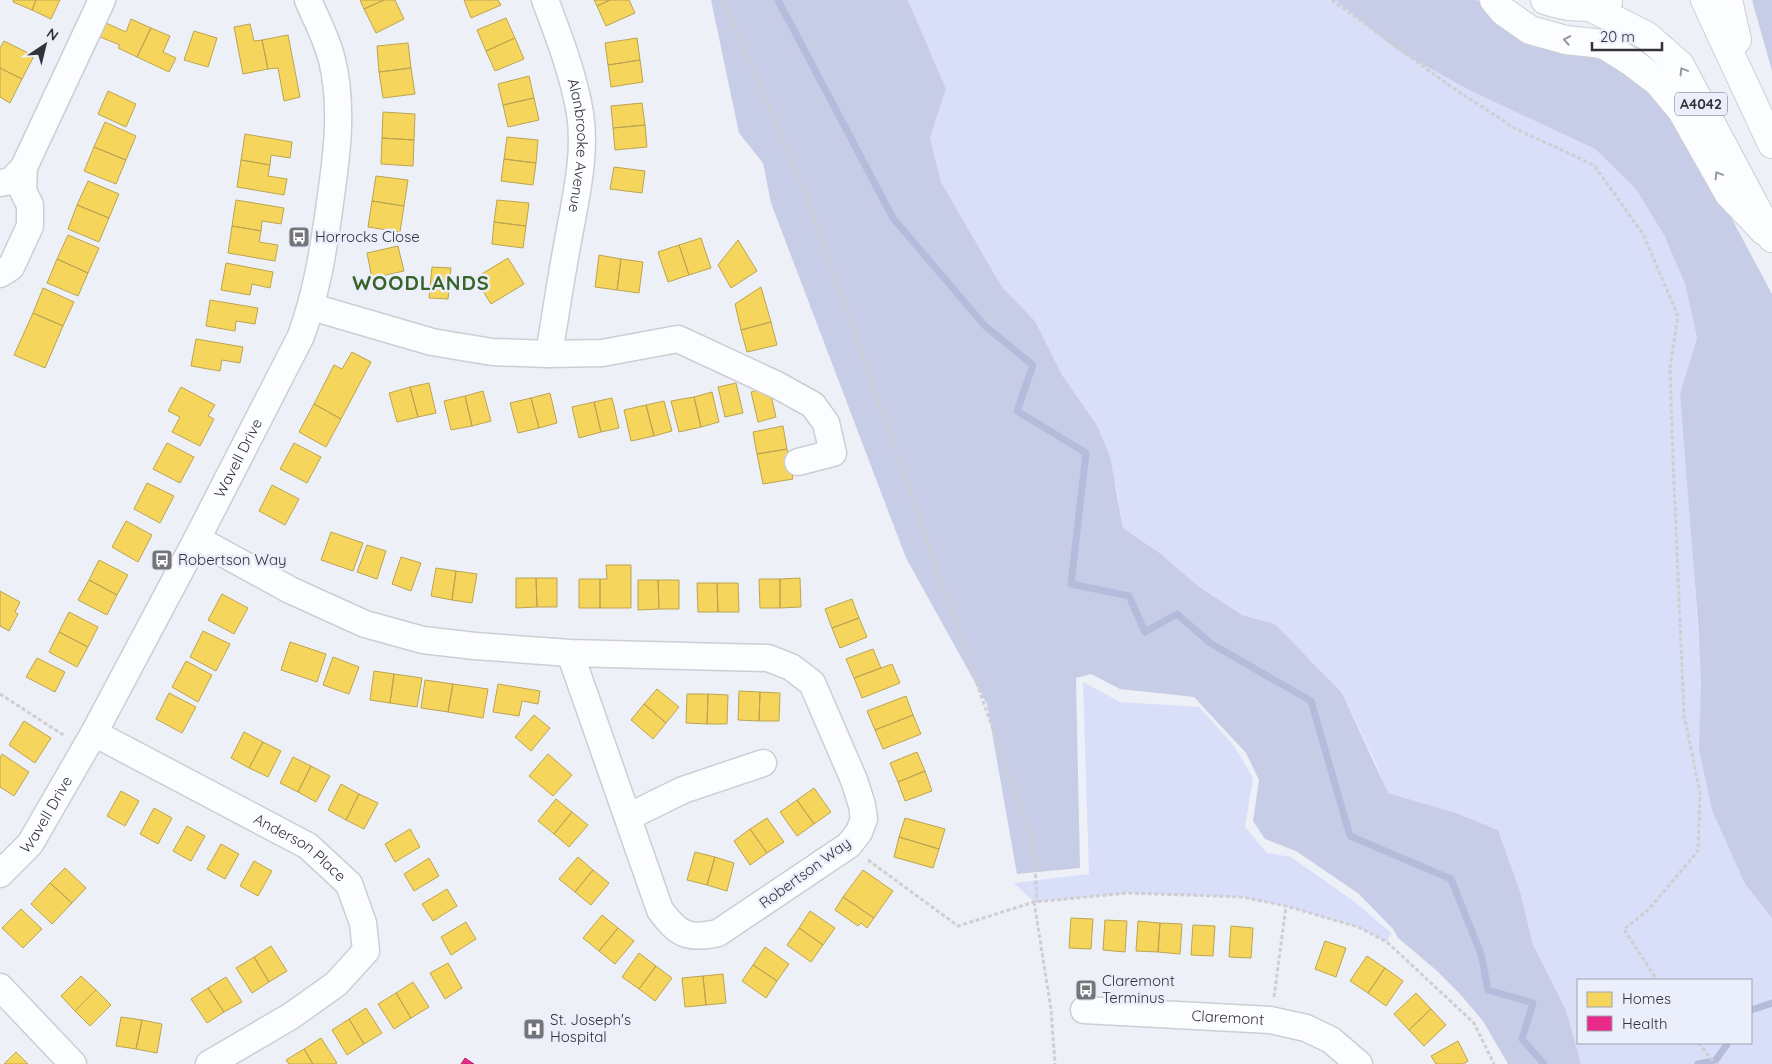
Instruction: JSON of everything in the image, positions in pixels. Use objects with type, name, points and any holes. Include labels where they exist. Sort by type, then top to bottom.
[{"type":"main road","points":[[1494,0],[1503,11],[1530,30],[1566,40],[1603,44],[1658,82],[1682,111],[1729,194],[1772,238]]},
{"type":"main road","points":[[1545,0],[1563,6],[1590,7],[1616,0]]},
{"type":"main road","name":"A4042","points":[[1705,0],[1772,144]]},
{"type":"main road","name":"A4042","points":[[1728,0],[1749,93]]},
{"type":"main road","name":"A4042","points":[[1590,7],[1647,36],[1680,65],[1772,238]]},
{"type":"street","points":[[0,183],[11,181],[24,168],[102,0]]},
{"type":"street","name":"Wavell Drive","points":[[0,874],[30,844],[90,741],[197,539],[301,336],[312,307],[323,252],[338,153],[337,90],[332,58],[308,0]]},
{"type":"street","name":"Alanbrooke Avenue","points":[[544,0],[566,54],[580,114],[581,145],[578,188],[549,354]]},
{"type":"street","points":[[0,274],[10,267],[30,226],[30,205],[23,191],[24,168]]},
{"type":"street","points":[[312,307],[432,342],[492,352],[602,353],[678,339],[777,385],[813,405],[826,423],[833,452],[798,462]]},
{"type":"street","name":"Robertson Way","points":[[197,539],[290,590],[365,624],[423,640],[570,653],[768,658],[791,667],[812,683],[854,780],[864,820],[859,832],[849,845],[718,933],[703,937],[685,935],[671,924],[660,910],[570,653]]},
{"type":"street","name":"Anderson Place","points":[[90,741],[308,846],[349,884],[363,923],[366,952],[336,984],[291,1016],[209,1064]]},
{"type":"street","points":[[628,817],[683,790],[763,763]]},
{"type":"street","points":[[0,988],[73,1064]]},
{"type":"street","name":"Claremont","points":[[1084,1010],[1270,1020],[1306,1028],[1332,1040],[1359,1064]]},
{"type":"path","points":[[724,0],[808,200],[1034,847],[1036,902],[1051,1009],[1055,1064]]},
{"type":"path","points":[[1332,0],[1452,88],[1516,129],[1594,165],[1642,234],[1678,316],[1670,368],[1684,715],[1700,793],[1698,852],[1649,909],[1624,929],[1656,979]]},
{"type":"path","points":[[0,694],[90,741]]},
{"type":"path","points":[[849,845],[958,926],[1036,902],[1128,893],[1242,897],[1286,906],[1358,927],[1387,942],[1474,1023],[1494,1064]]},
{"type":"path","points":[[1270,1020],[1286,906]]},
{"type":"path","points":[[1699,1044],[1716,1064]]},
{"type":"shaded area","points":[[711,0],[908,0],[946,89],[930,138],[941,182],[1002,287],[1035,321],[1062,375],[1097,425],[1110,457],[1123,528],[1161,554],[1198,586],[1242,615],[1275,624],[1342,693],[1388,793],[1456,813],[1498,830],[1520,891],[1533,945],[1566,1010],[1581,1064],[1508,1064],[1483,1021],[1460,994],[1436,970],[1398,938],[1393,929],[1359,894],[1296,851],[1265,839],[1253,821],[1259,780],[1246,753],[1194,697],[1120,689],[1091,674],[1076,678],[1080,868],[1017,874],[987,704],[906,558],[771,203],[763,163],[739,133]]},
{"type":"shaded area","points":[[908,0],[1336,0],[1397,50],[1469,90],[1595,149],[1635,188],[1664,235],[1685,284],[1697,338],[1680,393],[1690,502],[1701,684],[1745,884],[1772,918],[1772,1064],[1581,1064],[1566,1010],[1533,945],[1520,891],[1498,830],[1456,813],[1387,793],[1376,764],[1342,693],[1275,624],[1242,615],[1198,586],[1161,554],[1123,528],[1117,491],[1097,425],[1062,375],[1035,321],[1002,287],[941,182],[930,138],[946,89]]},
{"type":"shaded area","points":[[1336,0],[1477,0],[1515,35],[1547,49],[1599,59],[1625,72],[1648,89],[1673,116],[1710,178],[1772,294],[1772,918],[1745,884],[1712,810],[1699,749],[1701,684],[1698,623],[1680,393],[1697,338],[1685,284],[1664,235],[1635,188],[1595,149],[1469,90],[1397,50]]},
{"type":"shaded area","points":[[1752,0],[1772,0],[1772,71]]},
{"type":"shaded area","points":[[1083,682],[1120,702],[1199,707],[1234,746],[1253,778],[1245,827],[1267,853],[1291,857],[1355,902],[1391,933],[1387,942],[1358,927],[1286,906],[1242,897],[1128,893],[1034,902],[1014,883],[1089,874]]},
{"type":"building: Homes","points":[[13,0],[36,0],[32,10],[13,2]]},
{"type":"building: Homes","points":[[36,0],[60,0],[51,19],[32,10]]},
{"type":"building: Homes","points":[[360,0],[384,0],[364,9]]},
{"type":"building: Homes","points":[[384,0],[395,0],[404,19],[376,33],[364,9]]},
{"type":"building: Homes","points":[[464,0],[498,0],[501,5],[471,18]]},
{"type":"building: Homes","points":[[594,0],[610,0],[597,6]]},
{"type":"building: Homes","points":[[610,0],[629,0],[635,13],[606,26],[597,6]]},
{"type":"building: Homes","points":[[506,18],[515,38],[486,51],[477,30]]},
{"type":"building: Homes","points":[[131,19],[151,28],[137,57],[118,48],[120,45],[100,37],[106,23],[126,32]]},
{"type":"building: Homes","points":[[250,24],[254,41],[262,40],[268,69],[243,74],[234,27]]},
{"type":"building: Homes","points":[[151,28],[170,36],[163,52],[176,58],[169,72],[137,57]]},
{"type":"building: Homes","points":[[194,31],[217,38],[208,67],[184,60]]},
{"type":"building: Homes","points":[[288,35],[300,97],[284,101],[278,68],[268,69],[262,40]]},
{"type":"building: Homes","points":[[515,38],[524,59],[495,71],[486,51]]},
{"type":"building: Homes","points":[[637,38],[640,60],[608,65],[605,43]]},
{"type":"building: Homes","points":[[4,41],[34,56],[22,79],[0,68],[0,48]]},
{"type":"building: Homes","points":[[408,43],[411,68],[379,72],[377,46]]},
{"type":"building: Homes","points":[[640,60],[643,82],[611,87],[608,65]]},
{"type":"building: Homes","points":[[0,68],[22,79],[10,103],[0,97]]},
{"type":"building: Homes","points":[[411,68],[415,94],[383,98],[379,72]]},
{"type":"building: Homes","points":[[529,76],[534,98],[503,105],[498,84]]},
{"type":"building: Homes","points":[[108,91],[136,104],[126,127],[98,114]]},
{"type":"building: Homes","points":[[534,98],[539,120],[508,127],[503,105]]},
{"type":"building: Homes","points":[[642,103],[645,125],[613,128],[611,106]]},
{"type":"building: Homes","points":[[383,112],[415,114],[414,140],[382,138]]},
{"type":"building: Homes","points":[[105,122],[136,136],[126,160],[94,147]]},
{"type":"building: Homes","points":[[645,125],[647,147],[615,150],[613,128]]},
{"type":"building: Homes","points":[[245,134],[292,142],[290,158],[271,155],[270,165],[241,160]]},
{"type":"building: Homes","points":[[507,137],[538,140],[536,163],[504,159]]},
{"type":"building: Homes","points":[[382,138],[414,140],[413,166],[381,164]]},
{"type":"building: Homes","points":[[94,147],[126,160],[116,184],[84,171]]},
{"type":"building: Homes","points":[[504,159],[536,163],[533,185],[501,181]]},
{"type":"building: Homes","points":[[241,160],[270,165],[268,176],[287,179],[284,195],[237,187]]},
{"type":"building: Homes","points":[[614,167],[645,171],[642,193],[610,189]]},
{"type":"building: Homes","points":[[376,176],[408,180],[404,206],[372,201]]},
{"type":"building: Homes","points":[[88,181],[119,194],[109,218],[77,205]]},
{"type":"building: Homes","points":[[236,200],[284,208],[281,224],[262,221],[261,231],[232,226]]},
{"type":"building: Homes","points":[[497,200],[529,203],[526,226],[494,222]]},
{"type":"building: Homes","points":[[372,201],[404,206],[400,232],[368,227]]},
{"type":"building: Homes","points":[[77,205],[109,218],[99,242],[68,229]]},
{"type":"building: Homes","points":[[494,222],[526,226],[523,248],[492,244]]},
{"type":"building: Homes","points":[[232,226],[261,231],[259,242],[278,245],[275,261],[228,253]]},
{"type":"building: Homes","points":[[68,235],[99,248],[88,273],[57,259]]},
{"type":"building: Homes","points":[[701,238],[711,268],[689,275],[679,245]]},
{"type":"building: Homes","points":[[738,240],[757,271],[731,288],[718,265]]},
{"type":"building: Homes","points":[[679,245],[689,275],[668,282],[658,252]]},
{"type":"building: Homes","points":[[398,246],[404,271],[372,278],[367,253]]},
{"type":"building: Homes","points":[[599,255],[621,259],[617,290],[595,287]]},
{"type":"building: Homes","points":[[508,258],[524,284],[491,304],[475,278]]},
{"type":"building: Homes","points":[[57,259],[88,273],[78,296],[47,283]]},
{"type":"building: Homes","points":[[621,259],[643,262],[639,293],[617,290]]},
{"type":"building: Homes","points":[[226,263],[273,272],[270,288],[252,284],[250,295],[221,290]]},
{"type":"building: Homes","points":[[432,267],[451,268],[448,299],[429,298]]},
{"type":"building: Homes","points":[[761,287],[771,322],[741,330],[735,304]]},
{"type":"building: Homes","points":[[43,288],[74,302],[63,326],[33,313]]},
{"type":"building: Homes","points":[[210,300],[258,308],[255,324],[236,321],[235,331],[206,326]]},
{"type":"building: Homes","points":[[33,313],[63,326],[45,368],[14,355]]},
{"type":"building: Homes","points":[[771,322],[777,345],[747,352],[741,330]]},
{"type":"building: Homes","points":[[196,339],[243,347],[240,363],[222,360],[220,371],[191,366]]},
{"type":"building: Homes","points":[[352,352],[371,362],[341,419],[314,404],[334,365],[342,369]]},
{"type":"building: Homes","points":[[429,383],[436,413],[418,417],[410,387]]},
{"type":"building: Homes","points":[[736,383],[743,413],[725,417],[718,387]]},
{"type":"building: Homes","points":[[181,387],[215,405],[208,416],[214,419],[200,446],[172,432],[180,417],[168,411]]},
{"type":"building: Homes","points":[[410,387],[418,417],[397,422],[389,393]]},
{"type":"building: Homes","points":[[769,387],[776,417],[758,422],[751,392]]},
{"type":"building: Homes","points":[[483,391],[491,421],[472,426],[465,396]]},
{"type":"building: Homes","points":[[712,392],[719,422],[701,427],[694,397]]},
{"type":"building: Homes","points":[[550,393],[557,423],[539,428],[531,398]]},
{"type":"building: Homes","points":[[465,396],[472,426],[451,430],[444,401]]},
{"type":"building: Homes","points":[[694,397],[701,427],[679,432],[671,401]]},
{"type":"building: Homes","points":[[531,398],[539,428],[518,433],[510,403]]},
{"type":"building: Homes","points":[[612,398],[619,428],[601,432],[594,402]]},
{"type":"building: Homes","points":[[664,401],[672,431],[654,436],[646,405]]},
{"type":"building: Homes","points":[[594,402],[601,432],[579,438],[572,407]]},
{"type":"building: Homes","points":[[314,404],[341,419],[326,447],[299,432]]},
{"type":"building: Homes","points":[[646,405],[654,436],[631,441],[624,410]]},
{"type":"building: Homes","points":[[783,426],[787,449],[757,454],[753,432]]},
{"type":"building: Homes","points":[[167,443],[194,457],[180,483],[153,469]]},
{"type":"building: Homes","points":[[294,443],[321,457],[307,483],[280,469]]},
{"type":"building: Homes","points":[[787,449],[793,479],[763,484],[757,454]]},
{"type":"building: Homes","points":[[147,483],[174,496],[160,523],[134,509]]},
{"type":"building: Homes","points":[[272,485],[299,499],[285,525],[259,511]]},
{"type":"building: Homes","points":[[126,521],[152,535],[138,562],[112,547]]},
{"type":"building: Homes","points":[[331,532],[363,543],[353,571],[321,560]]},
{"type":"building: Homes","points":[[367,545],[386,551],[377,579],[357,572]]},
{"type":"building: Homes","points":[[401,557],[421,563],[411,591],[392,584]]},
{"type":"building: Homes","points":[[99,560],[128,575],[117,595],[89,580]]},
{"type":"building: Homes","points":[[606,565],[631,565],[631,608],[600,608],[600,579],[607,579]]},
{"type":"building: Homes","points":[[436,568],[456,571],[452,600],[431,596]]},
{"type":"building: Homes","points":[[456,571],[477,574],[472,603],[452,600]]},
{"type":"building: Homes","points":[[516,578],[536,578],[537,607],[516,608]]},
{"type":"building: Homes","points":[[536,578],[557,578],[557,607],[537,607]]},
{"type":"building: Homes","points":[[800,578],[801,607],[780,608],[780,579]]},
{"type":"building: Homes","points":[[579,579],[600,579],[600,608],[579,608]]},
{"type":"building: Homes","points":[[759,579],[780,579],[780,608],[760,608]]},
{"type":"building: Homes","points":[[89,580],[117,595],[107,615],[78,600]]},
{"type":"building: Homes","points":[[638,580],[658,580],[659,609],[638,610]]},
{"type":"building: Homes","points":[[658,580],[679,580],[679,609],[659,609]]},
{"type":"building: Homes","points":[[697,583],[717,583],[718,612],[698,612]]},
{"type":"building: Homes","points":[[717,583],[738,583],[739,612],[718,612]]},
{"type":"building: Homes","points":[[0,591],[20,602],[15,612],[18,614],[9,631],[0,626]]},
{"type":"building: Homes","points":[[222,594],[248,608],[234,634],[208,620]]},
{"type":"building: Homes","points":[[852,599],[859,618],[832,628],[825,609]]},
{"type":"building: Homes","points":[[69,612],[98,627],[88,647],[59,632]]},
{"type":"building: Homes","points":[[859,618],[867,637],[840,648],[832,628]]},
{"type":"building: Homes","points":[[203,631],[230,644],[216,671],[190,657]]},
{"type":"building: Homes","points":[[59,632],[88,647],[77,667],[49,652]]},
{"type":"building: Homes","points":[[290,642],[326,654],[317,682],[281,670]]},
{"type":"building: Homes","points":[[873,649],[881,668],[854,678],[846,659]]},
{"type":"building: Homes","points":[[333,657],[359,667],[349,694],[323,685]]},
{"type":"building: Homes","points":[[37,658],[65,672],[55,692],[26,677]]},
{"type":"building: Homes","points":[[186,661],[212,675],[198,702],[172,687]]},
{"type":"building: Homes","points":[[892,664],[900,683],[862,698],[854,678]]},
{"type":"building: Homes","points":[[374,671],[394,674],[390,703],[370,700]]},
{"type":"building: Homes","points":[[394,674],[422,678],[417,707],[390,703]]},
{"type":"building: Homes","points":[[425,680],[453,684],[448,712],[421,708]]},
{"type":"building: Homes","points":[[453,684],[488,689],[483,718],[448,712]]},
{"type":"building: Homes","points":[[498,684],[540,691],[538,704],[522,701],[519,716],[493,712]]},
{"type":"building: Homes","points":[[657,689],[679,707],[666,723],[644,704]]},
{"type":"building: Homes","points":[[739,691],[760,692],[759,721],[738,720]]},
{"type":"building: Homes","points":[[760,692],[780,693],[779,721],[759,721]]},
{"type":"building: Homes","points":[[169,693],[196,707],[182,733],[156,719]]},
{"type":"building: Homes","points":[[687,694],[708,694],[707,724],[686,723]]},
{"type":"building: Homes","points":[[708,694],[728,695],[727,724],[707,724]]},
{"type":"building: Homes","points":[[906,696],[913,715],[875,730],[867,711]]},
{"type":"building: Homes","points":[[644,704],[666,723],[653,739],[631,720]]},
{"type":"building: Homes","points":[[534,715],[550,728],[531,751],[515,737]]},
{"type":"building: Homes","points":[[913,715],[921,734],[883,749],[875,730]]},
{"type":"building: Homes","points":[[24,721],[51,738],[35,763],[9,745]]},
{"type":"building: Homes","points":[[244,732],[263,742],[249,768],[231,758]]},
{"type":"building: Homes","points":[[263,742],[281,751],[268,777],[249,768]]},
{"type":"building: Homes","points":[[917,752],[925,771],[898,782],[890,763]]},
{"type":"building: Homes","points":[[2,754],[29,772],[14,796],[0,787],[0,758]]},
{"type":"building: Homes","points":[[548,754],[572,775],[553,796],[529,776]]},
{"type":"building: Homes","points":[[293,757],[311,766],[298,792],[280,783]]},
{"type":"building: Homes","points":[[311,766],[330,776],[316,802],[298,792]]},
{"type":"building: Homes","points":[[925,771],[932,791],[905,801],[898,782]]},
{"type":"building: Homes","points":[[341,784],[359,794],[346,820],[328,810]]},
{"type":"building: Homes","points":[[814,788],[831,812],[814,824],[797,800]]},
{"type":"building: Homes","points":[[121,791],[139,801],[125,826],[107,816]]},
{"type":"building: Homes","points":[[359,794],[378,803],[364,829],[346,820]]},
{"type":"building: Homes","points":[[556,799],[572,812],[554,834],[538,821]]},
{"type":"building: Homes","points":[[797,800],[814,824],[797,836],[780,812]]},
{"type":"building: Homes","points":[[154,808],[172,818],[158,844],[140,834]]},
{"type":"building: Homes","points":[[572,812],[588,825],[569,847],[554,834]]},
{"type":"building: Homes","points":[[767,818],[784,842],[767,853],[750,829]]},
{"type":"building: Homes","points":[[905,818],[945,829],[939,849],[899,837]]},
{"type":"building: Homes","points":[[187,826],[205,836],[191,861],[173,851]]},
{"type":"building: Homes","points":[[410,829],[420,847],[395,862],[385,844]]},
{"type":"building: Homes","points":[[750,829],[767,853],[750,865],[734,841]]},
{"type":"building: Homes","points":[[899,837],[939,849],[933,868],[894,857]]},
{"type":"building: Homes","points":[[221,844],[239,854],[225,879],[207,869]]},
{"type":"building: Homes","points":[[695,852],[715,857],[707,885],[687,880]]},
{"type":"building: Homes","points":[[578,857],[593,870],[575,892],[559,879]]},
{"type":"building: Homes","points":[[715,857],[734,863],[727,891],[707,885]]},
{"type":"building: Homes","points":[[429,858],[439,876],[414,891],[404,874]]},
{"type":"building: Homes","points":[[254,861],[272,871],[258,896],[240,886]]},
{"type":"building: Homes","points":[[65,868],[86,888],[72,903],[50,883]]},
{"type":"building: Homes","points":[[593,870],[609,883],[591,905],[575,892]]},
{"type":"building: Homes","points":[[863,870],[893,891],[874,918],[843,897]]},
{"type":"building: Homes","points":[[50,883],[72,903],[52,924],[31,904]]},
{"type":"building: Homes","points":[[447,889],[457,906],[433,921],[422,904]]},
{"type":"building: Homes","points":[[843,897],[874,918],[867,928],[861,923],[858,926],[835,910]]},
{"type":"building: Homes","points":[[21,909],[42,929],[23,948],[2,928]]},
{"type":"building: Homes","points":[[810,911],[835,928],[823,945],[799,928]]},
{"type":"building: Homes","points":[[602,915],[618,928],[599,951],[583,938]]},
{"type":"building: Homes","points":[[1071,918],[1093,919],[1091,949],[1069,948]]},
{"type":"building: Homes","points":[[1105,920],[1127,921],[1125,952],[1103,950]]},
{"type":"building: Homes","points":[[1138,921],[1160,923],[1158,952],[1136,951]]},
{"type":"building: Homes","points":[[466,922],[476,939],[451,955],[441,937]]},
{"type":"building: Homes","points":[[1160,923],[1182,924],[1180,954],[1158,952]]},
{"type":"building: Homes","points":[[1193,925],[1215,926],[1213,956],[1191,955]]},
{"type":"building: Homes","points":[[1231,926],[1253,928],[1251,958],[1229,957]]},
{"type":"building: Homes","points":[[618,928],[634,941],[615,964],[599,951]]},
{"type":"building: Homes","points":[[799,928],[823,945],[811,962],[787,945]]},
{"type":"building: Homes","points":[[1325,941],[1346,948],[1336,977],[1315,969]]},
{"type":"building: Homes","points":[[271,946],[287,971],[269,982],[254,957]]},
{"type":"building: Homes","points":[[765,947],[789,964],[777,981],[753,965]]},
{"type":"building: Homes","points":[[639,953],[656,966],[639,989],[622,977]]},
{"type":"building: Homes","points":[[1367,956],[1385,968],[1368,993],[1350,981]]},
{"type":"building: Homes","points":[[254,957],[269,982],[252,993],[236,968]]},
{"type":"building: Homes","points":[[448,963],[462,988],[445,999],[430,973]]},
{"type":"building: Homes","points":[[753,965],[777,981],[766,998],[742,981]]},
{"type":"building: Homes","points":[[656,966],[672,978],[655,1001],[639,989]]},
{"type":"building: Homes","points":[[1385,968],[1403,981],[1386,1006],[1368,993]]},
{"type":"building: Homes","points":[[723,974],[726,1003],[706,1005],[703,976]]},
{"type":"building: Homes","points":[[81,976],[96,990],[75,1011],[61,996]]},
{"type":"building: Homes","points":[[703,976],[706,1005],[685,1007],[682,978]]},
{"type":"building: Homes","points":[[226,977],[242,1002],[224,1012],[208,988]]},
{"type":"building: Homes","points":[[413,982],[429,1007],[411,1018],[396,993]]},
{"type":"building: Homes","points":[[208,988],[224,1012],[207,1023],[191,999]]},
{"type":"building: Homes","points":[[96,990],[111,1005],[90,1026],[75,1011]]},
{"type":"building: Homes","points":[[396,993],[411,1018],[394,1029],[378,1004]]},
{"type":"building: Homes","points":[[1416,993],[1431,1009],[1409,1030],[1394,1014]]},
{"type":"building: Homes","points":[[366,1008],[382,1033],[364,1044],[349,1019]]},
{"type":"building: Homes","points":[[1431,1009],[1446,1025],[1424,1046],[1409,1030]]},
{"type":"building: Homes","points":[[121,1017],[142,1020],[136,1049],[116,1046]]},
{"type":"building: Homes","points":[[349,1019],[364,1044],[347,1055],[332,1030]]},
{"type":"building: Homes","points":[[142,1020],[162,1024],[157,1053],[136,1049]]},
{"type":"building: Homes","points":[[321,1038],[337,1063],[313,1064],[304,1049]]},
{"type":"building: Homes","points":[[1458,1041],[1468,1061],[1463,1064],[1436,1064],[1431,1056]]},
{"type":"building: Homes","points":[[304,1049],[313,1064],[289,1064],[286,1060]]},
{"type":"building: Homes","points":[[16,1052],[28,1064],[4,1064]]},
{"type":"building: Health","points":[[465,1058],[474,1064],[461,1064]]},
{"type":"waterway","points":[[778,0],[893,218],[985,326],[1033,365],[1017,411],[1086,453],[1071,584],[1129,596],[1145,632],[1177,614],[1210,643],[1311,701],[1350,836],[1451,879],[1481,954],[1488,990],[1533,1003],[1522,1039],[1544,1064]]},
{"type":"waterway","points":[[1752,1010],[1772,1003]]},
{"type":"waterway","points":[[1698,1064],[1715,1061],[1727,1044]]},
{"type":"place","name":"Horrocks Close","points":[[299,237]]},
{"type":"place","name":"Robertson Way","points":[[162,560]]},
{"type":"place","name":"Claremont Terminus","points":[[1086,990]]},
{"type":"place","name":"St. Joseph's Hospital","points":[[534,1029]]},
{"type":"district","name":"WOODLANDS","points":[[421,283]]}]
